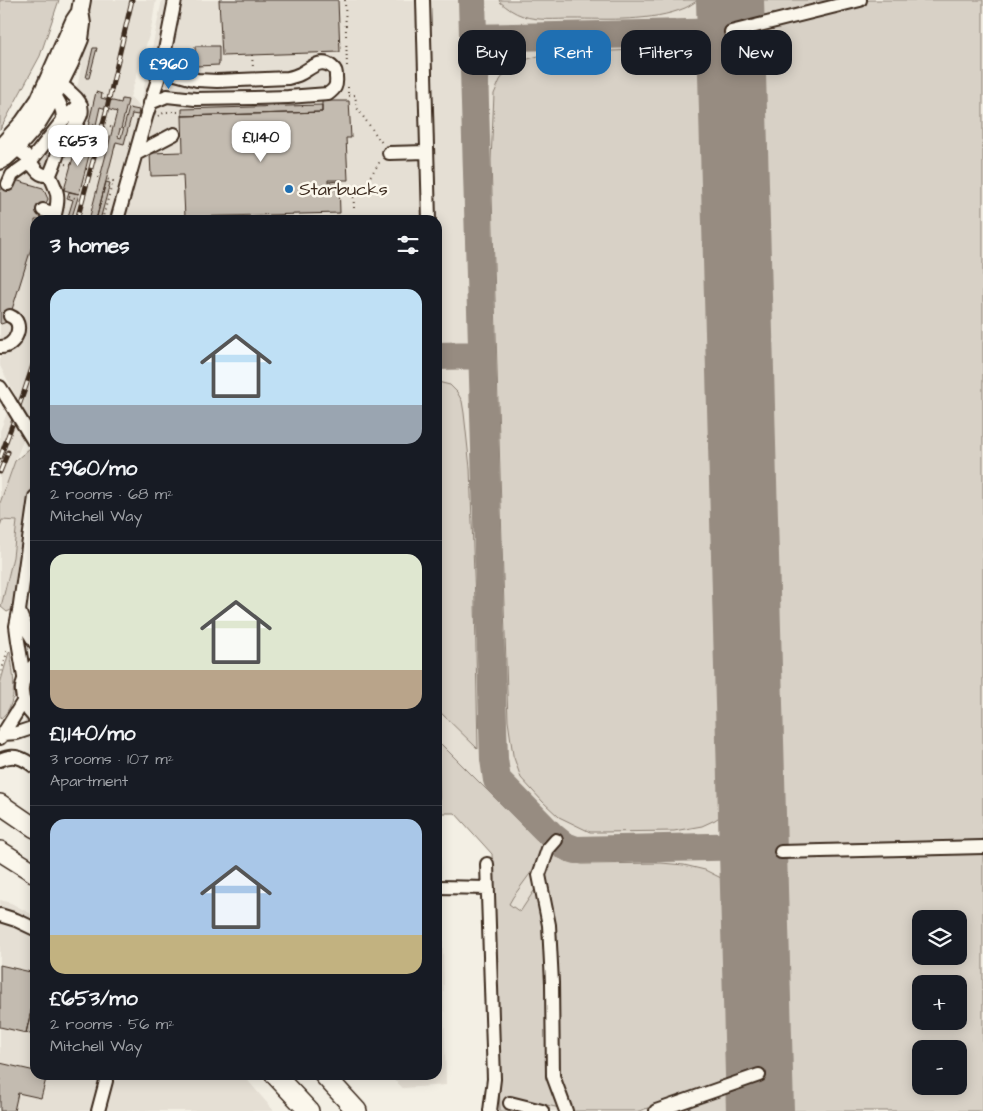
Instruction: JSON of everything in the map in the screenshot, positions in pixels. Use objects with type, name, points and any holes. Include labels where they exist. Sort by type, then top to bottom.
[{"type":"highway","points":[[0,804],[30,825]]},
{"type":"highway","points":[[0,818],[30,837]]},
{"type":"highway","points":[[0,851],[30,871]]},
{"type":"highway","points":[[0,861],[30,872]]},
{"type":"highway","points":[[280,1080],[309,1111]]},
{"type":"highway","points":[[329,1080],[357,1111]]},
{"type":"main road","points":[[0,161],[5,158],[8,148],[39,100],[53,88],[74,21],[81,5]]},
{"type":"street","points":[[118,215],[161,70],[174,0]]},
{"type":"street","points":[[423,0],[429,215]]},
{"type":"street","points":[[738,30],[860,0]]},
{"type":"street","points":[[150,103],[167,96],[195,99],[271,98],[328,94],[336,85],[336,72],[327,63],[320,63],[298,75],[288,78],[217,82],[197,80],[161,70]]},
{"type":"street","points":[[195,99],[199,91],[197,80]]},
{"type":"street","points":[[157,84],[160,90],[167,96]]},
{"type":"street","points":[[8,148],[26,156],[39,173],[44,175],[52,171],[64,140],[80,119],[82,112],[81,105],[74,96],[53,88]]},
{"type":"street","points":[[53,88],[63,110],[63,120]]},
{"type":"street","points":[[8,184],[12,175],[30,162],[63,120],[81,105]]},
{"type":"street","points":[[136,154],[174,134]]},
{"type":"street","points":[[385,153],[427,152]]},
{"type":"street","points":[[49,174],[58,197],[58,204],[49,212]]},
{"type":"street","points":[[0,347],[8,346],[13,342],[18,332],[16,321],[10,316]]},
{"type":"street","points":[[0,387],[30,435]]},
{"type":"street","points":[[24,677],[16,626],[20,611],[30,534]]},
{"type":"street","points":[[20,611],[30,635]]},
{"type":"street","points":[[30,669],[24,677],[21,694],[23,702],[30,713]]},
{"type":"street","points":[[2,736],[23,702]]},
{"type":"street","points":[[2,736],[30,729]]},
{"type":"street","points":[[0,760],[12,756],[24,759],[30,763]]},
{"type":"street","points":[[556,840],[548,849],[539,875],[549,925],[553,1076],[566,1111]]},
{"type":"street","points":[[781,852],[983,847]]},
{"type":"street","points":[[487,864],[494,1079],[490,1111]]},
{"type":"street","points":[[442,887],[488,888]]},
{"type":"street","points":[[0,914],[30,927]]},
{"type":"street","points":[[656,1111],[759,1075]]},
{"type":"street","points":[[98,1111],[106,1081]]},
{"type":"street","points":[[510,1104],[542,1111]]},
{"type":"path","points":[[345,0],[347,67]]},
{"type":"path","points":[[348,86],[348,96],[355,95],[357,108],[385,153],[364,186],[353,186],[354,208]]},
{"type":"path","points":[[164,112],[182,112]]},
{"type":"path","points":[[92,130],[96,132]]},
{"type":"path","points":[[103,215],[112,181],[106,179]]},
{"type":"path","points":[[67,196],[78,199]]},
{"type":"path","points":[[0,676],[10,647]]},
{"type":"shaded area","points":[[0,0],[59,0],[40,56],[0,130]]},
{"type":"shaded area","points":[[92,0],[156,0],[151,29],[130,97],[140,107],[162,0],[983,0],[983,1111],[494,1111],[497,1025],[492,854],[455,813],[442,814],[442,215],[30,215],[30,419],[29,418],[22,435],[24,438],[0,501],[0,431],[7,413],[9,415],[17,398],[0,366],[0,184],[54,119],[78,84]]},
{"type":"shaded area","points":[[499,0],[699,0],[687,7],[672,12],[644,18],[535,19],[514,12]]},
{"type":"shaded area","points":[[757,0],[848,0],[757,19]]},
{"type":"shaded area","points":[[869,0],[983,0],[983,842],[781,845],[759,75],[792,75],[792,30],[758,30]]},
{"type":"shaded area","points":[[611,51],[621,51],[621,75],[704,75],[725,813],[702,826],[674,831],[590,832],[559,817],[521,778],[513,755],[508,721],[491,160],[494,94],[504,75],[526,75],[526,60],[536,57],[536,75],[611,75]]},
{"type":"shaded area","points":[[45,149],[49,168],[46,171],[39,165],[39,159]]},
{"type":"shaded area","points":[[442,383],[450,385],[462,401],[470,468],[478,749],[442,714]]},
{"type":"shaded area","points":[[30,448],[30,513],[13,609],[7,612],[1,607],[13,557],[17,521],[2,520],[0,526],[0,503],[15,461]]},
{"type":"shaded area","points":[[2,520],[17,521],[13,557],[0,611],[0,526]]},
{"type":"shaded area","points":[[10,651],[14,687],[13,696],[6,713],[0,719],[0,684]]},
{"type":"shaded area","points":[[442,745],[543,846],[543,856],[509,904],[520,912],[538,885],[543,905],[550,1065],[564,1109],[508,1096],[505,1109],[512,1111],[500,1111],[492,854],[455,813],[442,813]]},
{"type":"shaded area","points":[[983,852],[983,1111],[788,1111],[788,1021],[782,858]]},
{"type":"shaded area","points":[[554,855],[565,861],[582,864],[661,863],[684,865],[705,870],[729,882],[733,1078],[639,1111],[572,1111],[558,1071],[544,875]]},
{"type":"shaded area","points":[[0,900],[11,903],[30,913],[30,1080],[247,1080],[274,1111],[0,1111]]},
{"type":"shaded area","points":[[442,904],[446,1085],[403,1088],[394,1080],[442,1080]]},
{"type":"shaded area","points":[[733,1090],[734,1111],[672,1111]]},
{"type":"building","points":[[219,0],[338,0],[340,52],[222,56]]},
{"type":"building","points":[[195,46],[219,46],[219,65],[196,66]]},
{"type":"building","points":[[93,48],[97,48],[89,78],[86,78]]},
{"type":"building","points":[[96,92],[102,94],[101,98],[121,103],[122,99],[128,100],[118,137],[121,138],[129,108],[139,110],[138,115],[132,114],[124,144],[116,142],[97,215],[90,215],[117,112],[100,107],[96,125],[94,124],[91,135],[94,136],[92,144],[82,141],[84,133],[87,134]]},
{"type":"building","points":[[322,101],[349,101],[351,138],[346,138],[348,180],[328,180],[328,182],[339,181],[340,213],[185,215],[183,175],[151,176],[150,153],[183,152],[182,116],[322,112]]},
{"type":"building","points":[[322,105],[322,112],[182,116],[182,109]]},
{"type":"building","points":[[78,140],[92,144],[79,194],[64,190]]},
{"type":"building","points":[[15,180],[43,188],[48,199],[42,215],[30,215],[30,252],[10,316],[7,322],[1,324],[0,323],[0,190]]},
{"type":"building","points":[[106,182],[110,183],[101,215],[97,215]]},
{"type":"building","points":[[69,192],[79,194],[73,215],[68,215],[73,200],[67,198]]},
{"type":"building","points":[[0,965],[30,972],[30,1016],[26,1033],[0,1027]]},
{"type":"building","points":[[30,1016],[30,1034],[26,1033]]},
{"type":"building","points":[[0,1063],[30,1070],[30,1080],[46,1080],[41,1098],[18,1093],[14,1111],[0,1111]]},
{"type":"taxiway","points":[[472,0],[494,759],[497,780],[553,837],[563,845],[576,850],[753,846]]},
{"type":"taxiway","points":[[526,37],[721,32]]},
{"type":"taxiway","points":[[442,356],[482,355]]},
{"type":"runway","points":[[730,0],[760,1111]]},
{"type":"railway","points":[[78,215],[106,112],[132,0]]},
{"type":"railway","points":[[0,458],[30,374]]},
{"type":"railway","points":[[0,472],[8,452]]},
{"type":"place","name":"Starbucks","points":[[289,189]]}]
